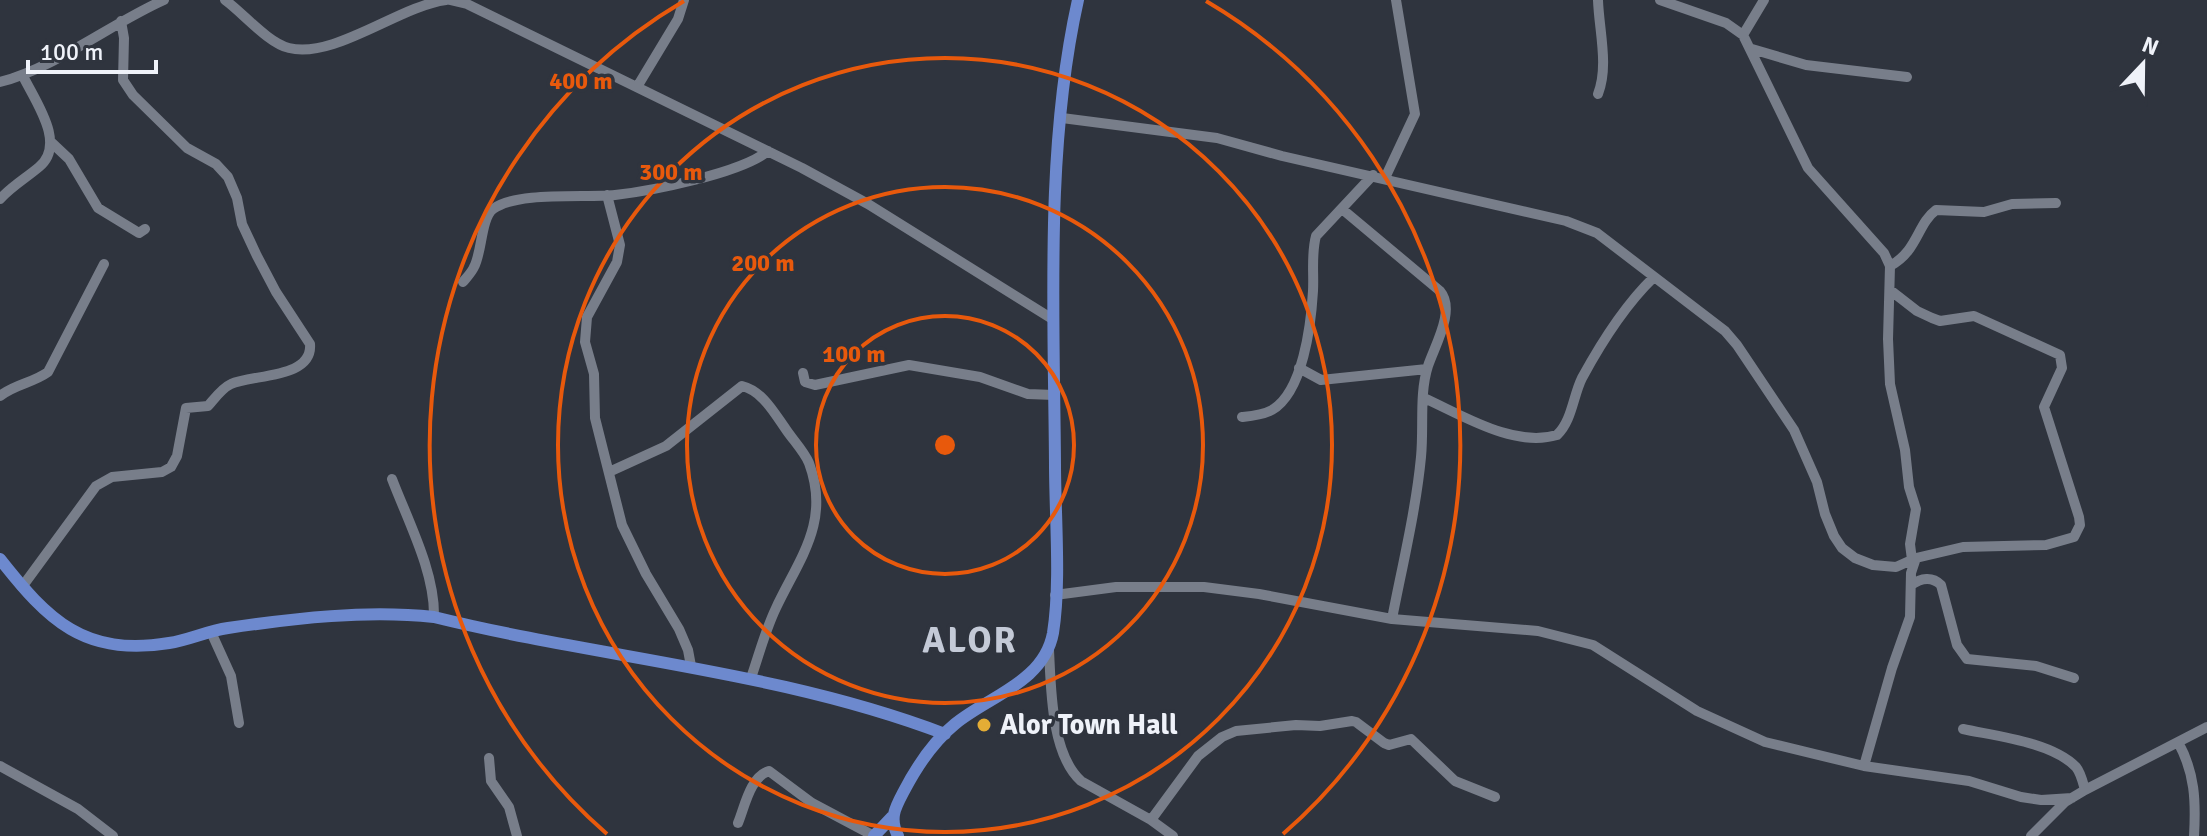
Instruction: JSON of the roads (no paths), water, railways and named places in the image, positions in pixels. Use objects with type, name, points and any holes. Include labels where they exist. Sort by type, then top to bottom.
[{"type":"main road","points":[[874,836],[892,817],[912,775],[945,734],[979,707],[1028,677],[1049,650],[1055,595],[1057,171],[1078,0]]},
{"type":"main road","points":[[0,559],[43,611],[61,625],[104,643],[168,643],[261,624],[379,613],[434,617],[612,654],[751,678],[877,710],[945,734]]},
{"type":"main road","points":[[892,817],[898,836]]},
{"type":"street","points":[[0,82],[23,76],[164,0]]},
{"type":"street","points":[[225,0],[268,36],[288,48],[312,48],[347,38],[429,2],[448,0],[467,4],[768,151],[868,204],[1054,320]]},
{"type":"street","points":[[637,87],[678,19],[684,0]]},
{"type":"street","points":[[1385,178],[1415,114],[1396,0]]},
{"type":"street","points":[[1598,0],[1603,66],[1598,94]]},
{"type":"street","points":[[1660,0],[1726,23],[1743,35],[1808,168],[1870,236],[1890,266],[1890,384],[1916,509],[1911,534],[1914,559],[1910,617],[1864,766]]},
{"type":"street","points":[[1743,35],[1764,0]]},
{"type":"street","points":[[22,587],[96,486],[112,477],[162,472],[171,467],[177,456],[186,408],[208,406],[226,385],[237,381],[275,376],[309,357],[311,351],[310,344],[257,256],[242,224],[237,198],[228,177],[216,164],[187,148],[133,95],[123,80],[124,38],[121,21]]},
{"type":"street","points":[[1752,49],[1806,65],[1907,77]]},
{"type":"street","points":[[23,76],[52,143],[69,159],[98,208],[139,233],[145,229]]},
{"type":"street","points":[[1062,118],[1217,138],[1282,156],[1566,221],[1597,233],[1725,331],[1737,345],[1801,443],[1817,482],[1825,514],[1842,548],[1855,558],[1889,568],[1911,582],[1929,579],[1941,585],[1957,645],[1967,659],[2036,666],[2074,678]]},
{"type":"street","points":[[0,199],[42,166],[50,156],[52,143]]},
{"type":"street","points":[[463,282],[475,267],[487,217],[493,208],[517,200],[607,195],[738,169],[768,151]]},
{"type":"street","points":[[1242,417],[1274,409],[1289,393],[1307,336],[1313,291],[1313,246],[1322,228],[1373,175]]},
{"type":"street","points":[[607,195],[620,245],[617,262],[587,317],[585,342],[594,374],[595,418],[622,525],[646,574],[679,629],[691,666]]},
{"type":"street","points":[[1890,266],[1907,253],[1928,217],[1936,210],[1984,212],[2012,204],[2056,203]]},
{"type":"street","points":[[1342,209],[1445,296],[1441,329],[1427,369],[1421,458],[1392,619]]},
{"type":"street","points":[[0,396],[12,387],[38,380],[48,372],[104,264]]},
{"type":"street","points":[[1424,398],[1508,434],[1557,435],[1599,350],[1639,292],[1654,277]]},
{"type":"street","points":[[1889,568],[1963,547],[2024,547],[2055,543],[2074,537],[2080,525],[2045,412],[2045,401],[2062,368],[2060,355],[1974,316],[1940,321],[1932,318],[1917,311],[1890,290]]},
{"type":"street","points":[[803,373],[805,382],[815,385],[909,365],[980,377],[1028,394],[1054,395]]},
{"type":"street","points":[[1299,368],[1321,380],[1427,369]]},
{"type":"street","points":[[609,472],[666,446],[742,386],[753,389],[767,403],[809,461],[816,489],[816,515],[805,555],[775,609],[751,678]]},
{"type":"street","points":[[392,479],[428,576],[434,600],[434,617]]},
{"type":"street","points":[[1055,595],[1116,587],[1204,587],[1392,619],[1538,631],[1593,645],[1659,689],[1737,731],[1790,750],[1864,766],[1954,778],[2041,800],[2072,798]]},
{"type":"street","points":[[211,632],[231,676],[239,723]]},
{"type":"street","points":[[1049,650],[1055,721],[1072,773],[1102,794],[1151,820],[1163,833],[1173,836]]},
{"type":"street","points":[[1151,820],[1198,756],[1222,737],[1236,731],[1352,721],[1389,745],[1411,739],[1455,781],[1495,797]]},
{"type":"street","points":[[2031,836],[2072,798],[2207,727]]},
{"type":"street","points":[[1963,729],[2039,747],[2058,755],[2079,771],[2085,790]]},
{"type":"street","points":[[2178,742],[2193,777],[2196,799],[2194,836]]},
{"type":"street","points":[[489,758],[491,781],[509,807],[517,836]]},
{"type":"street","points":[[0,766],[78,809],[113,836]]},
{"type":"street","points":[[738,823],[753,785],[760,775],[769,771],[812,803],[874,836]]},
{"type":"place","name":"Alor Town Hall","points":[[984,725]]},
{"type":"district","name":"ALOR","points":[[970,640]]}]
